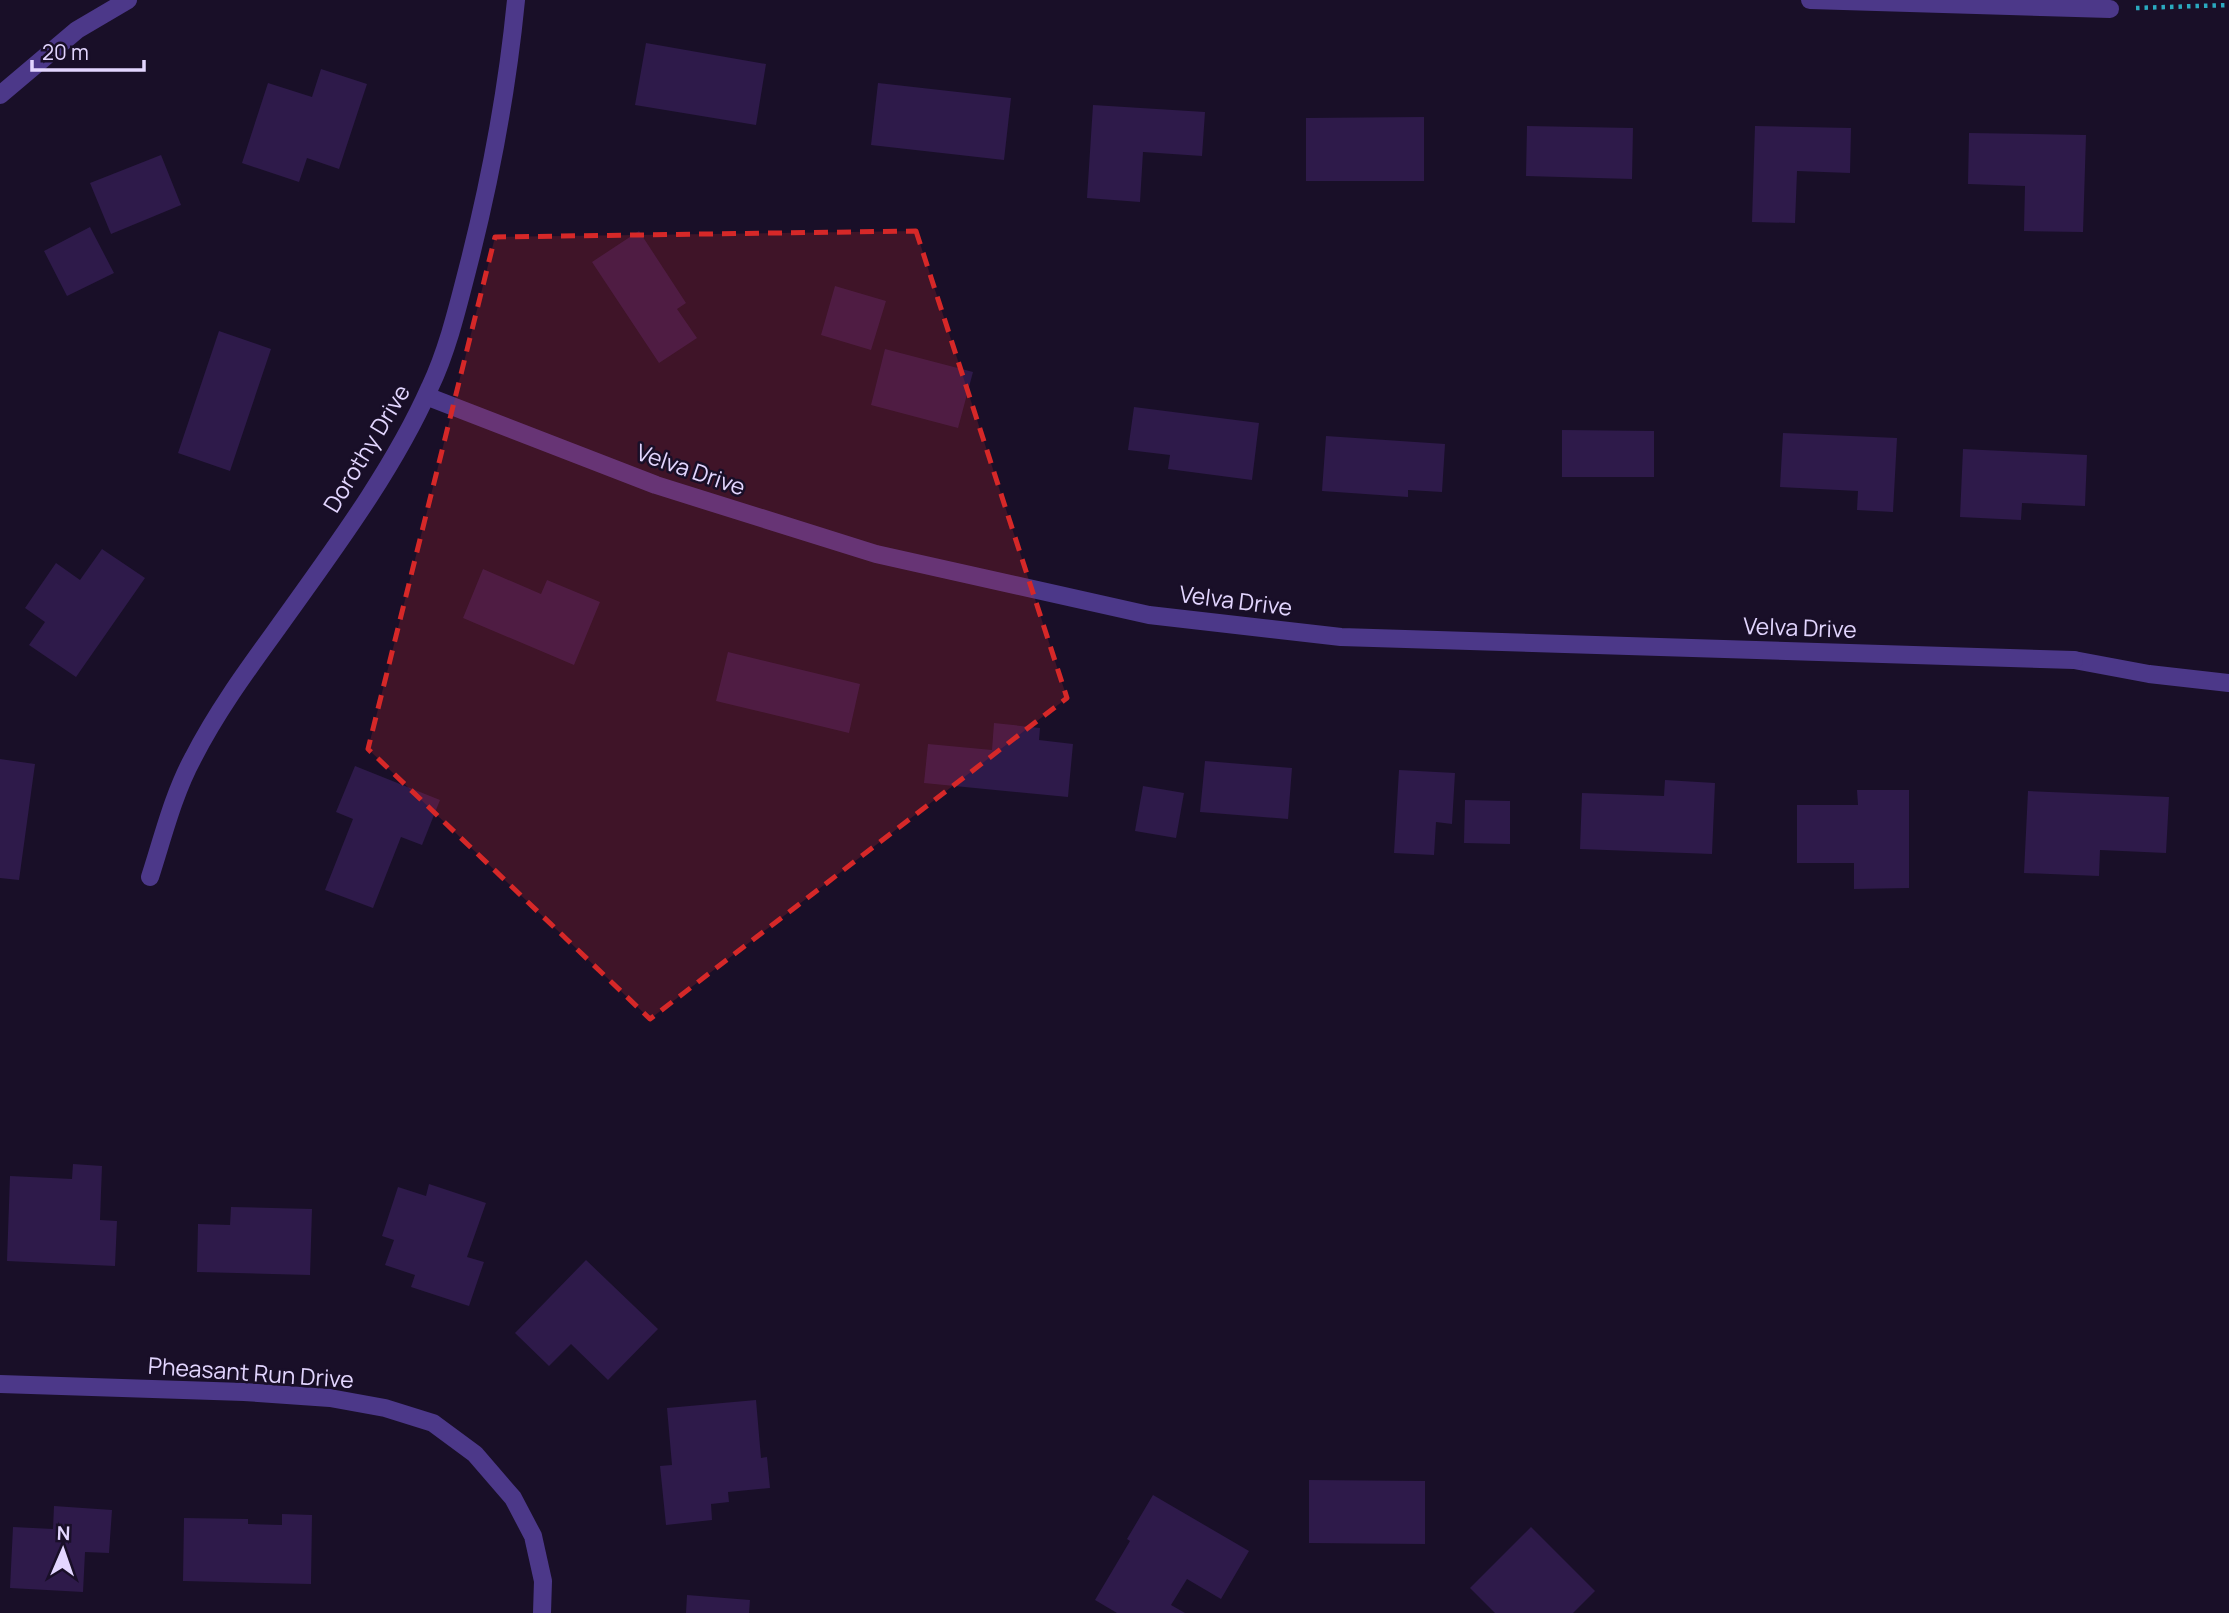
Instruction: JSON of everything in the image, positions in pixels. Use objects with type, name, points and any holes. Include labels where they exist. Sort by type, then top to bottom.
[{"type":"street","points":[[0,95],[78,30],[128,0]]},
{"type":"street","name":"Dorothy Drive","points":[[150,877],[172,807],[192,759],[226,700],[335,547],[379,479],[426,396],[457,311],[484,207],[509,75],[516,0]]},
{"type":"street","points":[[1810,0],[2110,9]]},
{"type":"street","name":"Velva Drive","points":[[426,396],[656,485],[876,554],[1149,615],[1341,637],[2074,660],[2149,674],[2229,683]]},
{"type":"street","name":"Pheasant Run Drive","points":[[0,1384],[244,1392],[330,1398],[385,1408],[433,1423],[475,1454],[513,1498],[533,1536],[543,1581],[542,1613]]},
{"type":"path","points":[[2110,9],[2229,5]]},
{"type":"highlighted area","points":[[916,231],[1067,698],[650,1019],[368,749],[495,237]]},
{"type":"building","points":[[646,43],[766,64],[756,125],[635,105]]},
{"type":"building","points":[[321,69],[367,84],[339,169],[307,158],[299,182],[242,163],[268,83],[312,97]]},
{"type":"building","points":[[878,83],[1011,98],[1004,160],[871,145]]},
{"type":"building","points":[[1093,105],[1205,112],[1202,156],[1143,152],[1140,202],[1087,198]]},
{"type":"building","points":[[1424,117],[1424,181],[1306,181],[1306,118]]},
{"type":"building","points":[[1527,126],[1633,128],[1632,179],[1526,176]]},
{"type":"building","points":[[1755,126],[1851,128],[1850,173],[1797,171],[1795,223],[1752,222]]},
{"type":"building","points":[[1969,133],[2086,135],[2083,232],[2024,231],[2025,186],[1968,184]]},
{"type":"building","points":[[161,155],[181,205],[111,234],[90,183]]},
{"type":"building","points":[[90,227],[114,273],[67,296],[44,251]]},
{"type":"building","points":[[639,231],[686,303],[677,309],[697,338],[659,363],[592,262]]},
{"type":"building","points":[[835,286],[886,301],[871,350],[821,335]]},
{"type":"building","points":[[219,331],[271,349],[230,471],[178,453]]},
{"type":"building","points":[[885,349],[973,372],[958,428],[871,405]]},
{"type":"building","points":[[1134,407],[1259,423],[1252,480],[1168,469],[1170,455],[1128,450]]},
{"type":"building","points":[[1562,430],[1654,431],[1654,477],[1562,477]]},
{"type":"building","points":[[1783,433],[1897,438],[1893,512],[1857,510],[1858,491],[1780,487]]},
{"type":"building","points":[[1326,436],[1445,444],[1442,492],[1408,490],[1408,497],[1322,491]]},
{"type":"building","points":[[1963,449],[2087,455],[2085,506],[2022,503],[2021,520],[1960,517]]},
{"type":"building","points":[[102,549],[145,578],[76,677],[29,645],[45,622],[25,608],[56,563],[80,580]]},
{"type":"building","points":[[483,569],[541,594],[547,580],[600,602],[574,665],[463,618]]},
{"type":"building","points":[[728,652],[860,684],[849,733],[716,701]]},
{"type":"building","points":[[994,723],[1040,728],[1039,740],[1073,744],[1068,797],[924,783],[928,744],[992,750]]},
{"type":"building","points":[[0,759],[35,764],[19,880],[0,878]]},
{"type":"building","points":[[1205,761],[1292,768],[1288,819],[1200,812]]},
{"type":"building","points":[[355,766],[440,800],[422,845],[401,837],[373,908],[325,890],[353,819],[336,812]]},
{"type":"building","points":[[1399,770],[1455,773],[1452,824],[1436,822],[1434,855],[1394,853]]},
{"type":"building","points":[[1665,780],[1715,783],[1712,854],[1580,849],[1582,793],[1664,796]]},
{"type":"building","points":[[1143,786],[1184,793],[1176,838],[1135,831]]},
{"type":"building","points":[[1857,790],[1909,790],[1909,888],[1854,889],[1854,863],[1797,863],[1797,805],[1858,805]]},
{"type":"building","points":[[2028,791],[2169,797],[2166,853],[2100,850],[2099,876],[2024,873]]},
{"type":"building","points":[[1465,800],[1510,801],[1510,844],[1464,843]]},
{"type":"building","points":[[73,1164],[102,1166],[100,1220],[117,1221],[115,1266],[7,1261],[10,1176],[72,1179]]},
{"type":"building","points":[[429,1184],[486,1203],[467,1257],[484,1262],[469,1306],[411,1287],[415,1275],[385,1265],[394,1240],[382,1236],[398,1187],[426,1196]]},
{"type":"building","points":[[231,1207],[312,1209],[310,1275],[197,1272],[198,1224],[230,1225]]},
{"type":"building","points":[[586,1260],[658,1329],[608,1380],[571,1344],[549,1366],[515,1333]]},
{"type":"building","points":[[756,1400],[761,1458],[767,1457],[770,1488],[728,1492],[729,1502],[711,1504],[712,1520],[666,1525],[660,1466],[672,1465],[667,1408]]},
{"type":"building","points":[[1309,1480],[1425,1481],[1425,1544],[1309,1543]]},
{"type":"building","points":[[1153,1495],[1249,1551],[1221,1599],[1187,1579],[1171,1605],[1185,1613],[1117,1613],[1095,1600],[1130,1541],[1127,1539]]},
{"type":"building","points":[[54,1506],[112,1510],[109,1553],[85,1552],[83,1592],[10,1588],[13,1527],[53,1529]]},
{"type":"building","points":[[282,1514],[312,1515],[311,1584],[183,1581],[184,1518],[248,1519],[248,1524],[282,1525]]},
{"type":"building","points":[[1531,1527],[1595,1591],[1573,1613],[1495,1613],[1470,1588]]},
{"type":"building","points":[[687,1595],[750,1600],[749,1613],[686,1613]]}]
